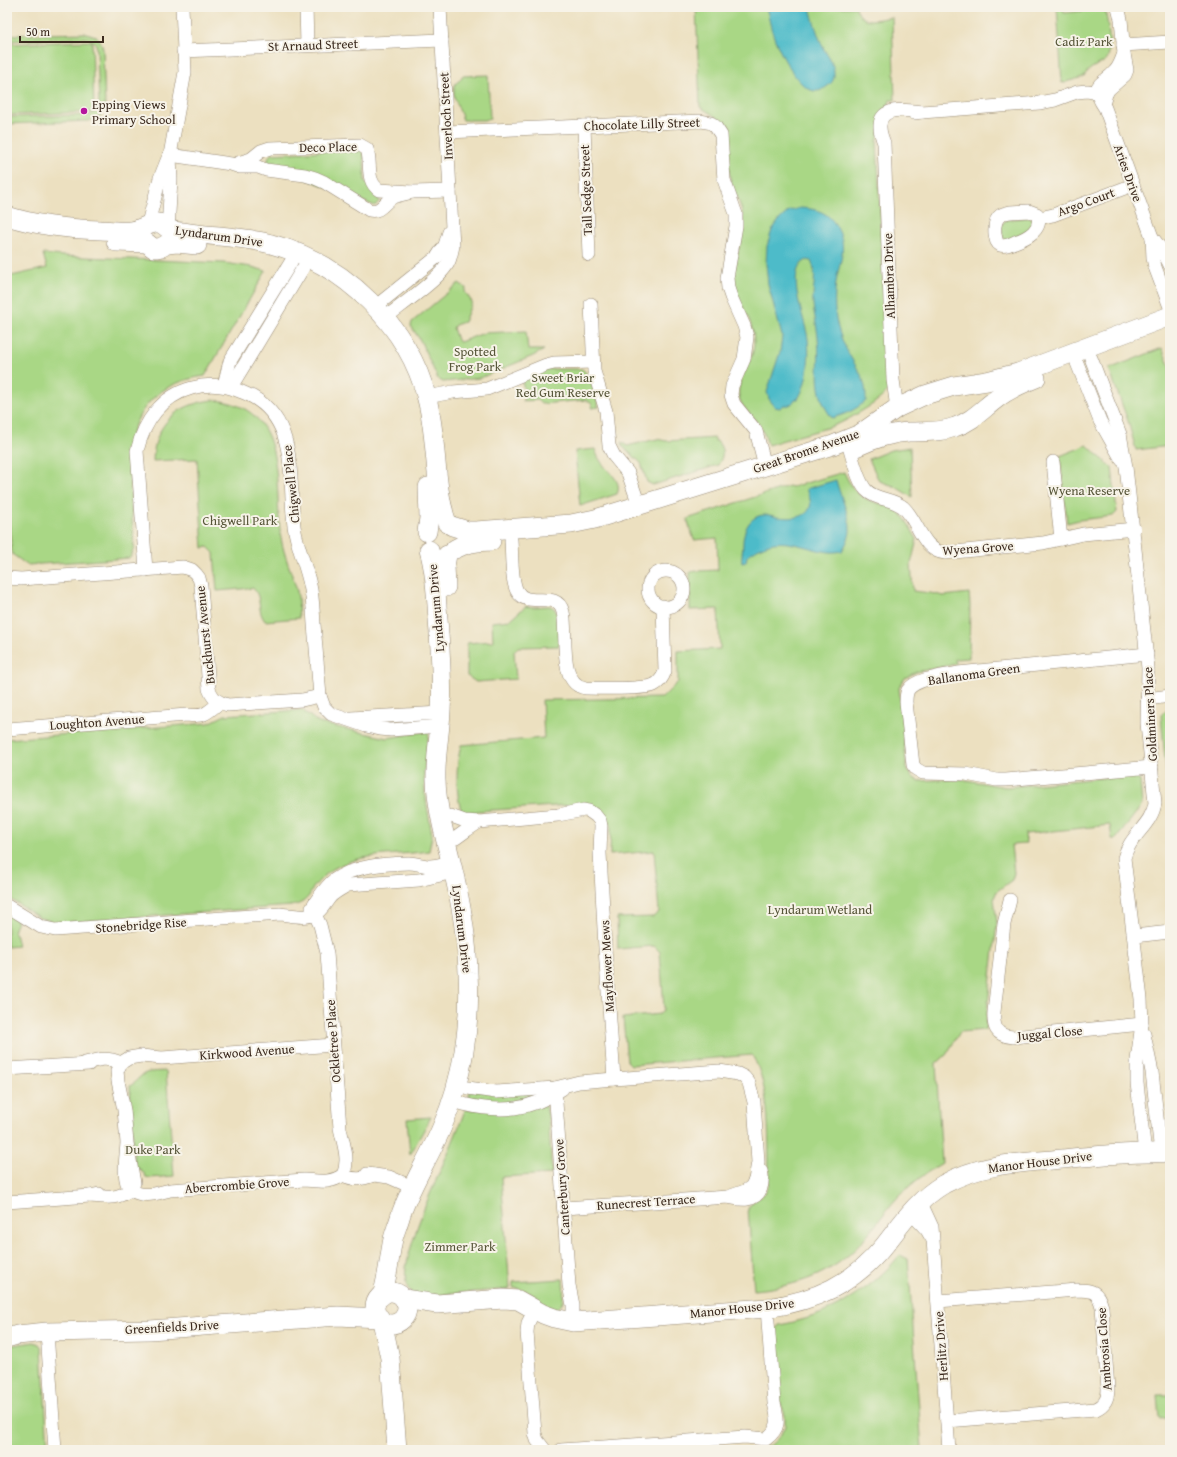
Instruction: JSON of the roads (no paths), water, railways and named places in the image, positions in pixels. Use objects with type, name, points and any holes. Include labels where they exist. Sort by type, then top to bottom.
[{"type":"street","points":[[167,236],[171,180],[170,155],[184,80],[182,7]]},
{"type":"street","points":[[306,7],[307,45]]},
{"type":"street","name":"Inverloch Street","points":[[375,316],[437,258],[445,245],[452,225],[440,7]]},
{"type":"street","points":[[1101,93],[1125,75],[1127,70],[1123,50],[1121,19],[1118,7]]},
{"type":"street","name":"St Arnaud Street","points":[[183,51],[442,40]]},
{"type":"street","points":[[1123,50],[1170,42]]},
{"type":"street","name":"Alhambra Drive","points":[[897,408],[893,380],[884,143],[890,122],[895,118],[922,112],[1039,103],[1055,100],[1077,92],[1087,91],[1101,93]]},
{"type":"street","name":"Aries Drive","points":[[1101,93],[1104,108],[1152,237],[1170,264]]},
{"type":"street","name":"Chocolate Lilly Street","points":[[447,132],[701,121],[711,123],[718,130],[722,139],[724,180],[734,206],[736,220],[727,278],[728,288],[747,337],[744,359],[732,386],[731,395],[734,404],[756,431],[767,471]]},
{"type":"street","name":"Tall Sedge Street","points":[[584,126],[589,255]]},
{"type":"street","name":"Deco Place","points":[[170,155],[231,164],[240,167],[258,167],[271,171],[305,175],[324,182],[368,210],[377,210],[381,200],[378,189],[373,183],[370,175],[367,149],[363,146],[270,148],[261,151],[248,161],[231,164]]},
{"type":"street","points":[[270,148],[264,159],[267,167],[271,171]]},
{"type":"street","points":[[147,235],[160,178],[170,155]]},
{"type":"street","name":"Argo Court","points":[[1039,218],[1053,215],[1133,185]]},
{"type":"street","points":[[378,189],[387,191],[412,192],[450,191]]},
{"type":"street","points":[[377,210],[394,197],[412,192]]},
{"type":"street","name":"Lyndarum Drive","points":[[7,216],[39,225],[61,228],[130,231],[139,230],[147,235],[153,248],[162,247],[167,236],[194,234],[236,236],[272,244],[300,260],[344,280],[375,316],[396,332],[412,360],[421,399],[429,518],[427,532]]},
{"type":"street","name":"Lyndarum Drive","points":[[7,227],[37,236],[60,239],[147,235]]},
{"type":"street","name":"Aries Drive","points":[[1152,237],[1155,267],[1170,307]]},
{"type":"street","points":[[228,386],[300,260]]},
{"type":"street","points":[[591,304],[593,362],[595,375],[606,411],[609,446],[614,456],[628,473],[640,511]]},
{"type":"street","name":"Great Brome Avenue","points":[[449,525],[468,531],[511,534],[586,533],[640,511],[848,445],[898,433],[934,432],[956,427],[975,417],[995,400],[1016,387],[1082,355],[1170,316]]},
{"type":"street","name":"Great Brome Avenue","points":[[848,445],[897,408],[939,390],[1002,378],[1170,328]]},
{"type":"street","name":"Goldminers Place","points":[[1082,355],[1120,434],[1134,529],[1148,675],[1147,723],[1155,803],[1152,816],[1129,844],[1124,858],[1141,999],[1142,1024],[1137,1060],[1137,1083],[1159,1153]]},
{"type":"street","points":[[421,399],[453,392],[487,389],[554,363],[593,362]]},
{"type":"street","name":"Chigwell Place","points":[[146,570],[137,451],[141,436],[148,422],[157,410],[174,396],[193,388],[228,386],[249,394],[264,404],[280,424],[286,439],[289,452],[294,526],[312,595],[321,702],[331,714],[345,718],[446,719]]},
{"type":"street","name":"Lyndarum Drive","points":[[421,399],[434,432],[440,497],[442,508],[449,525]]},
{"type":"street","points":[[897,408],[898,433]]},
{"type":"street","name":"Wyena Grove","points":[[848,445],[861,481],[867,491],[872,495],[895,502],[903,507],[928,544],[937,552],[945,553],[1043,543],[1083,534],[1134,529]]},
{"type":"street","points":[[1053,462],[1061,539]]},
{"type":"street","points":[[435,524],[449,525],[458,534],[458,539],[444,551],[426,541],[427,532],[435,524]]},
{"type":"street","points":[[511,534],[514,583],[520,595],[527,600],[551,600],[557,602],[562,609],[567,669],[570,678],[577,686],[586,688],[645,687],[655,685],[660,681],[664,676],[665,671],[663,606]]},
{"type":"street","name":"Great Brome Avenue","points":[[444,551],[462,544],[511,534]]},
{"type":"street","name":"Lyndarum Drive","points":[[444,551],[434,573],[442,692],[446,719],[441,771],[442,792],[440,818],[458,866]]},
{"type":"street","name":"Buckhurst Avenue","points":[[7,579],[21,587],[40,578],[183,568],[192,570],[199,578],[209,689],[216,700],[228,705],[302,700],[320,696]]},
{"type":"street","name":"Ballanoma Green","points":[[1146,654],[958,673],[937,677],[912,686],[907,693],[906,702],[913,764],[916,769],[923,773],[966,774],[996,780],[1006,780],[1152,767]]},
{"type":"street","points":[[1147,699],[1170,696]]},
{"type":"street","name":"Loughton Avenue","points":[[7,729],[187,715],[196,712],[216,700]]},
{"type":"street","name":"Lyndarum Drive","points":[[404,1298],[399,1283],[399,1270],[412,1217],[454,1129],[460,1095],[466,1036],[468,980],[456,838],[451,816],[442,792]]},
{"type":"street","name":"Mayflower Mews","points":[[451,816],[465,821],[479,822],[558,815],[584,810],[596,816],[600,821],[600,853],[605,948],[614,1079]]},
{"type":"street","name":"Mayflower Mews","points":[[456,838],[479,822]]},
{"type":"street","points":[[315,908],[338,890],[348,885],[419,880],[458,866]]},
{"type":"street","name":"Juggal Close","points":[[1010,900],[1004,924],[994,1012],[994,1023],[1001,1034],[1013,1037],[1142,1024]]},
{"type":"street","name":"Stonebridge Rise","points":[[7,906],[41,926],[55,930],[280,914],[315,908]]},
{"type":"street","name":"Ockletree Place","points":[[315,908],[327,921],[327,953],[340,1128],[338,1157],[343,1170]]},
{"type":"street","points":[[1134,936],[1170,932]]},
{"type":"street","name":"Kirkwood Avenue","points":[[121,1068],[129,1058],[141,1056],[162,1058],[333,1045]]},
{"type":"street","points":[[7,1069],[82,1064],[121,1068],[118,1081],[124,1110],[127,1143],[125,1173],[130,1185],[90,1196],[7,1202]]},
{"type":"street","name":"Runecrest Terrace","points":[[460,1095],[494,1110],[528,1106],[544,1100],[555,1091],[579,1082],[719,1071],[739,1066],[747,1068],[757,1080],[754,1102],[758,1162],[762,1173],[763,1183],[758,1194],[747,1199],[728,1196],[564,1208]]},
{"type":"street","points":[[460,1095],[496,1092],[555,1091]]},
{"type":"street","name":"Canterbury Grove","points":[[555,1091],[569,1285],[565,1304],[568,1321]]},
{"type":"street","name":"Lyndarum Drive","points":[[381,1297],[386,1284],[393,1240],[402,1212],[412,1187],[443,1124],[460,1095]]},
{"type":"street","name":"Manor House Drive","points":[[404,1298],[437,1304],[512,1299],[524,1302],[539,1312],[568,1321],[767,1308],[789,1305],[809,1300],[845,1281],[863,1267],[875,1255],[915,1207],[945,1184],[964,1174],[984,1168],[1006,1164],[1097,1155],[1159,1153]]},
{"type":"street","points":[[343,1170],[389,1177],[412,1187]]},
{"type":"street","name":"Abercrombie Grove","points":[[130,1185],[170,1190],[304,1180],[343,1170]]},
{"type":"street","name":"Herlitz Drive","points":[[915,1207],[934,1242],[949,1450]]},
{"type":"street","name":"Ambrosia Close","points":[[938,1301],[1086,1290],[1099,1296],[1102,1307],[1108,1392],[1104,1404],[1096,1409],[947,1421]]},
{"type":"street","points":[[391,1320],[407,1309],[404,1298],[390,1293],[381,1297],[376,1306],[376,1310],[391,1320],[395,1334],[390,1358],[396,1450]]},
{"type":"street","name":"Greenfields Drive","points":[[338,1316],[365,1306],[381,1297]]},
{"type":"street","name":"Manor House Drive","points":[[391,1320],[437,1304]]},
{"type":"street","points":[[561,1450],[746,1437],[766,1439],[773,1434],[777,1427],[767,1308]]},
{"type":"street","points":[[539,1312],[528,1323],[526,1332],[535,1433],[537,1440],[546,1450]]},
{"type":"street","name":"Greenfields Drive","points":[[7,1338],[17,1335],[47,1332],[150,1330],[338,1316],[391,1320]]},
{"type":"street","points":[[47,1332],[55,1450]]},
{"type":"water","points":[[766,7],[810,7],[820,40],[834,69],[834,78],[828,86],[815,91],[800,82],[786,63],[781,53],[771,30]]},
{"type":"water","points":[[800,208],[820,211],[825,214],[837,227],[842,239],[841,261],[835,289],[836,316],[842,340],[864,381],[866,393],[866,401],[858,407],[832,418],[825,408],[819,389],[819,349],[813,304],[814,271],[811,261],[807,260],[800,265],[796,284],[809,346],[808,370],[804,386],[798,399],[795,399],[790,405],[784,405],[780,408],[775,407],[769,399],[767,392],[780,352],[782,336],[768,284],[766,264],[767,246],[772,230],[780,219],[789,211]]},
{"type":"water","points":[[836,480],[850,525],[849,535],[842,551],[828,552],[782,542],[765,545],[757,549],[747,556],[746,562],[742,563],[744,534],[748,525],[754,518],[770,515],[791,518],[805,514],[810,507],[810,498],[806,489]]},
{"type":"place","name":"Epping Views Primary School","points":[[84,111]]},
{"type":"park label","name":"Cadiz Park","points":[[1084,41]]},
{"type":"park label","name":"Spotted Frog Park","points":[[475,358]]},
{"type":"park label","name":"Sweet Briar Red Gum Reserve","points":[[563,384]]},
{"type":"park label","name":"Wyena Reserve","points":[[1089,490]]},
{"type":"park label","name":"Chigwell Park","points":[[240,520]]},
{"type":"park label","name":"Lyndarum Wetland","points":[[820,909]]},
{"type":"park label","name":"Duke Park","points":[[153,1149]]},
{"type":"park label","name":"Zimmer Park","points":[[460,1246]]}]
